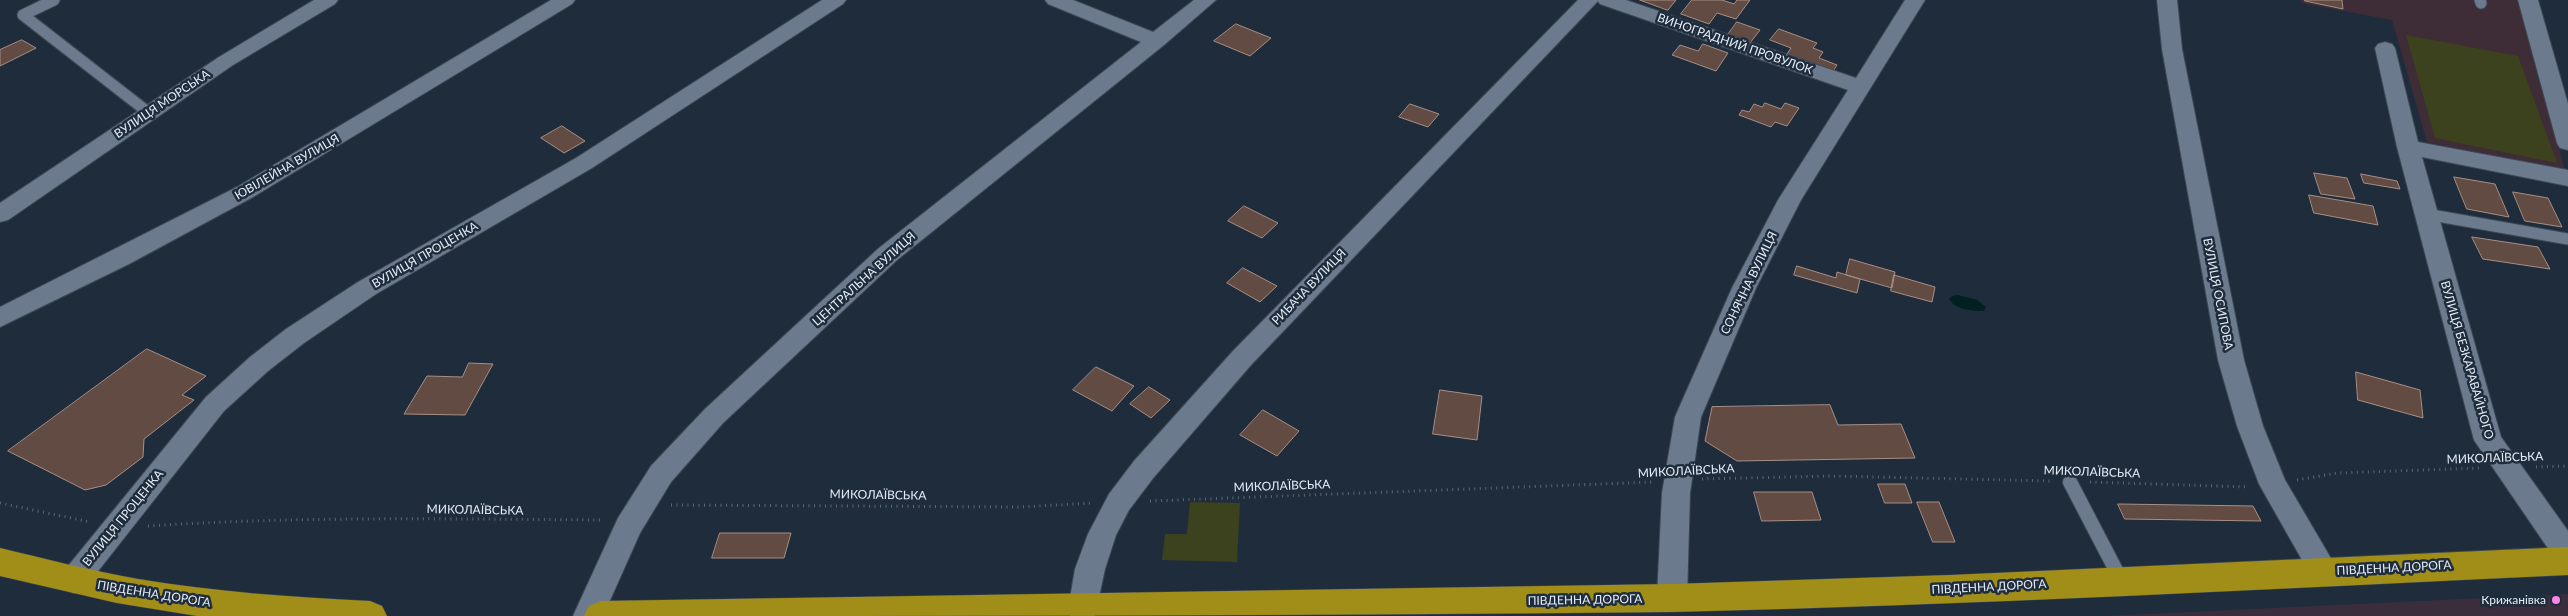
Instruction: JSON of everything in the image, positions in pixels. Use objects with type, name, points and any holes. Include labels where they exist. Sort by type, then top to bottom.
[{"type":"highway","name":"ПІВДЕННА ДОРОГА","points":[[601,616],[986,614],[1083,610],[1672,598],[1951,589],[2568,560]]},
{"type":"highway","name":"ПІВДЕННА ДОРОГА","points":[[0,562],[74,580],[157,596],[259,609],[370,616]]},
{"type":"street","name":"ВУЛИЦЯ МОРСЬКА","points":[[0,214],[226,61],[328,0]]},
{"type":"street","name":"ЮВІЛЕЙНА ВУЛИЦЯ","points":[[0,318],[120,258],[245,192],[565,0]]},
{"type":"street","name":"ВУЛИЦЯ ПРОЦЕНКА","points":[[74,580],[215,404],[259,364],[295,336],[367,288],[584,163],[836,0]]},
{"type":"street","points":[[1055,0],[1157,40]]},
{"type":"street","name":"ЦЕНТРАЛЬНА ВУЛИЦЯ","points":[[588,616],[636,515],[661,474],[714,416],[888,254],[1206,0]]},
{"type":"street","name":"РИБАЧА ВУЛИЦЯ","points":[[1083,610],[1090,569],[1102,534],[1119,502],[1144,469],[1242,358],[1589,0]]},
{"type":"street","name":"ВИНОГРАДНИЙ ПРОВУЛОК","points":[[1607,0],[1862,87]]},
{"type":"street","name":"СОНЯЧНА ВУЛИЦЯ","points":[[1672,598],[1678,481],[1688,417],[1744,288],[1790,200],[1915,0]]},
{"type":"street","name":"ВУЛИЦЯ ОСИПОВА","points":[[2167,0],[2172,49],[2231,360],[2250,426],[2273,484],[2324,572]]},
{"type":"street","points":[[2528,0],[2568,143]]},
{"type":"street","name":"ВУЛИЦЯ БЕЗКАРАВАЙНОГО","points":[[2385,48],[2408,147],[2488,440],[2568,554]]},
{"type":"street","points":[[2408,147],[2568,178]]},
{"type":"lane","points":[[54,0],[23,15],[149,113]]},
{"type":"lane","points":[[2426,214],[2568,240]]},
{"type":"lane","points":[[2070,482],[2121,580]]},
{"type":"path","name":"МИКОЛАЇВСЬКА","points":[[0,503],[114,528],[223,521],[373,519],[594,522],[636,515],[676,503],[1020,507],[1829,476],[2248,487],[2337,473],[2568,466]]},
{"type":"shaded area","points":[[2301,0],[2520,0],[2565,171],[2427,142],[2392,20],[2301,3]]},
{"type":"shaded area","points":[[1958,295],[1977,300],[1986,307],[1984,311],[1955,306],[1949,299],[1952,296]]},
{"type":"shaded area","points":[[2568,594],[2568,616],[2105,616]]},
{"type":"green space","points":[[2406,35],[2518,56],[2557,163],[2435,138]]},
{"type":"green space","points":[[1190,502],[1240,503],[1237,562],[1162,560],[1165,534],[1187,534]]},
{"type":"building","points":[[1640,0],[1676,0],[1668,10]]},
{"type":"building","points":[[1692,0],[1722,0],[1734,4],[1737,0],[1750,0],[1736,19],[1717,13],[1709,24],[1681,14]]},
{"type":"building","points":[[2342,0],[2343,9],[2305,1]]},
{"type":"building","points":[[1737,22],[1760,30],[1750,43],[1727,36]]},
{"type":"building","points":[[1236,24],[1271,38],[1250,56],[1214,41]]},
{"type":"building","points":[[1779,29],[1817,43],[1813,48],[1823,52],[1819,58],[1837,65],[1833,71],[1787,54],[1791,48],[1770,40]]},
{"type":"building","points":[[22,40],[36,48],[0,66],[0,50]]},
{"type":"building","points":[[1703,44],[1728,53],[1716,71],[1672,55],[1680,45],[1698,51]]},
{"type":"building","points":[[1765,103],[1781,109],[1785,103],[1799,108],[1787,126],[1775,122],[1771,127],[1739,115],[1742,110],[1749,112],[1754,104],[1762,107]]},
{"type":"building","points":[[1410,104],[1439,114],[1428,127],[1399,117]]},
{"type":"building","points":[[562,126],[585,141],[564,153],[541,138]]},
{"type":"building","points":[[2314,173],[2347,178],[2355,199],[2321,194]]},
{"type":"building","points":[[2361,174],[2397,181],[2400,189],[2364,183]]},
{"type":"building","points":[[2454,177],[2495,184],[2509,217],[2467,209]]},
{"type":"building","points":[[2513,192],[2548,198],[2562,227],[2525,221]]},
{"type":"building","points":[[2309,195],[2373,206],[2378,225],[2314,213]]},
{"type":"building","points":[[1244,206],[1278,223],[1262,238],[1228,221]]},
{"type":"building","points":[[2472,237],[2538,247],[2550,269],[2483,259]]},
{"type":"building","points":[[1850,259],[1895,272],[1892,288],[1846,275]]},
{"type":"building","points":[[1797,266],[1836,278],[1837,272],[1860,279],[1857,293],[1794,275]]},
{"type":"building","points":[[1243,268],[1277,286],[1260,302],[1227,283]]},
{"type":"building","points":[[1894,275],[1935,287],[1932,302],[1891,291]]},
{"type":"building","points":[[147,349],[206,376],[182,395],[194,400],[144,439],[143,457],[106,485],[85,490],[8,451]]},
{"type":"building","points":[[469,363],[493,364],[465,415],[404,414],[427,376],[462,377]]},
{"type":"building","points":[[1096,367],[1134,386],[1112,411],[1073,390]]},
{"type":"building","points":[[2356,372],[2420,390],[2423,418],[2358,400]]},
{"type":"building","points":[[1149,387],[1170,400],[1151,418],[1130,404]]},
{"type":"building","points":[[1440,390],[1482,396],[1477,440],[1433,434]]},
{"type":"building","points":[[1830,405],[1838,425],[1901,424],[1915,458],[1737,461],[1705,441],[1712,407]]},
{"type":"building","points":[[1263,410],[1299,431],[1277,456],[1240,435]]},
{"type":"building","points":[[1878,484],[1905,484],[1912,503],[1885,503]]},
{"type":"building","points":[[1754,492],[1812,492],[1821,520],[1762,521]]},
{"type":"building","points":[[1917,502],[1939,502],[1955,542],[1933,542]]},
{"type":"building","points":[[2118,504],[2253,506],[2261,521],[2125,519]]},
{"type":"building","points":[[720,533],[791,533],[784,558],[712,558]]},
{"type":"place","name":"Крижанiвка","points":[[2556,600]]}]
